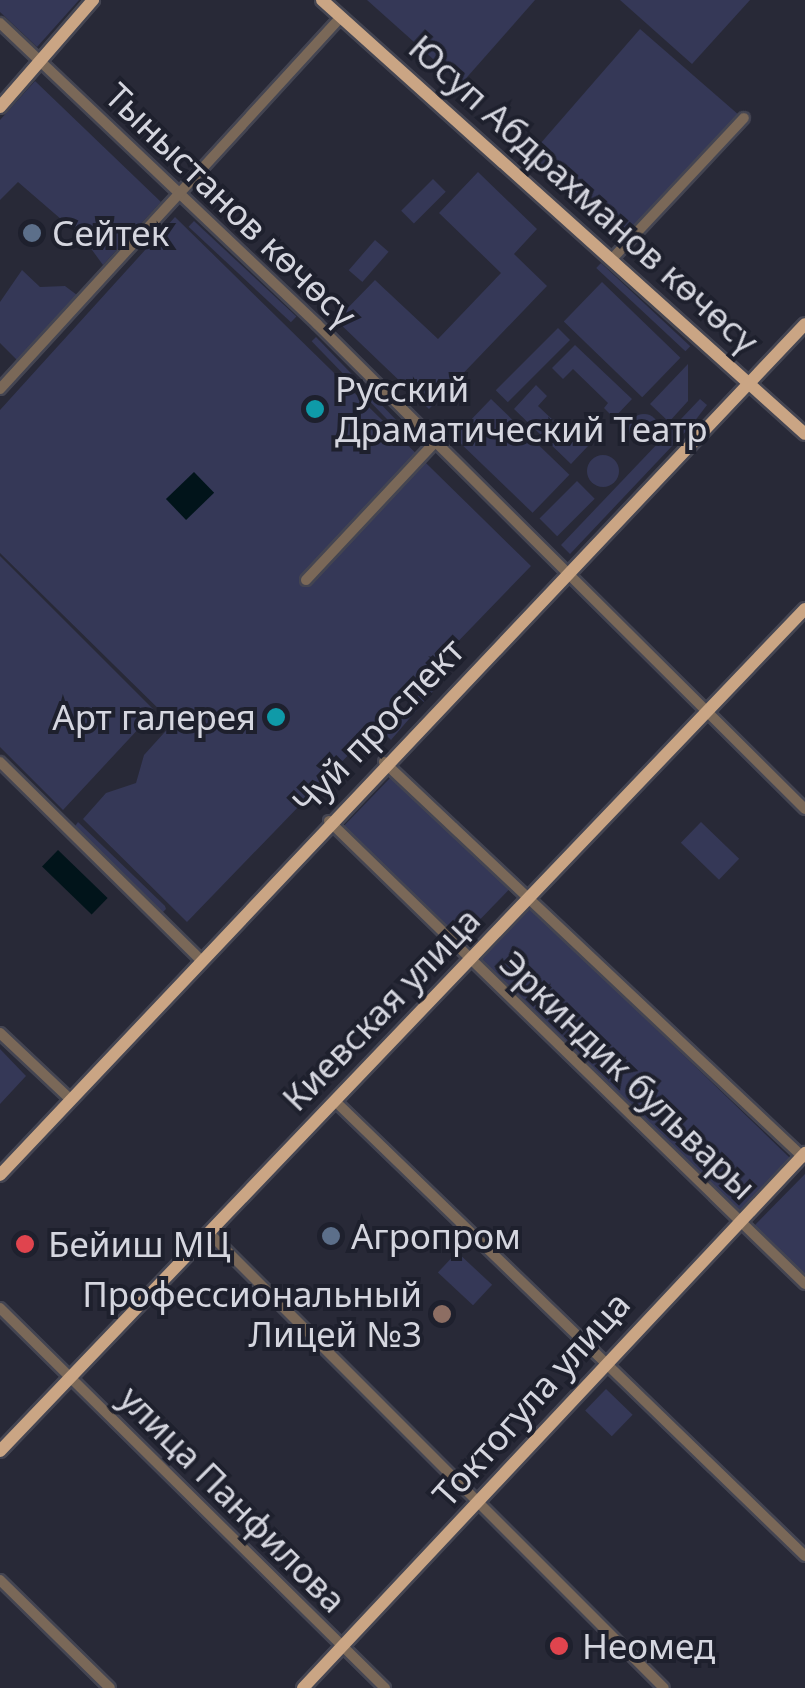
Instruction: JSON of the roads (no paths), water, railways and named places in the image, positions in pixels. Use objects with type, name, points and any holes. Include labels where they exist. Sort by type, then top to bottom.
[{"type":"main road","points":[[0,106],[93,0]]},
{"type":"main road","name":"Юсуп Абдрахманов көчөсү","points":[[322,0],[805,434]]},
{"type":"main road","name":"Чуй проспект","points":[[0,1174],[328,820],[805,324]]},
{"type":"main road","name":"Киевская улица","points":[[0,1451],[805,609]]},
{"type":"main road","name":"Токтогула улица","points":[[303,1688],[606,1361],[804,1156]]},
{"type":"street","points":[[2,382],[341,17]]},
{"type":"street","name":"Тыныстанов көчөсү","points":[[0,23],[180,194],[805,809]]},
{"type":"street","points":[[612,258],[744,118]]},
{"type":"street","points":[[306,580],[434,443]]},
{"type":"street","points":[[0,762],[198,958]]},
{"type":"street","name":"Эркиндик бульвары","points":[[384,762],[804,1156]]},
{"type":"street","name":"Эркиндик бульвары","points":[[328,820],[805,1284]]},
{"type":"street","points":[[0,1032],[70,1099]]},
{"type":"street","points":[[334,1101],[805,1556]]},
{"type":"street","points":[[209,1233],[664,1688]]},
{"type":"street","name":"улица Панфилова","points":[[0,1308],[385,1688]]},
{"type":"street","points":[[0,1580],[110,1688]]},
{"type":"place","name":"Сейтек","points":[[32,233]]},
{"type":"place","name":"Русский Драматический Театр","points":[[315,409]]},
{"type":"place","name":"Арт галерея","points":[[276,717]]},
{"type":"place","name":"Агропром","points":[[331,1236]]},
{"type":"place","name":"Бейиш МЦ","points":[[25,1244]]},
{"type":"place","name":"Профессиональный Лицей №3","points":[[442,1314]]},
{"type":"place","name":"Неомед","points":[[559,1646]]}]
